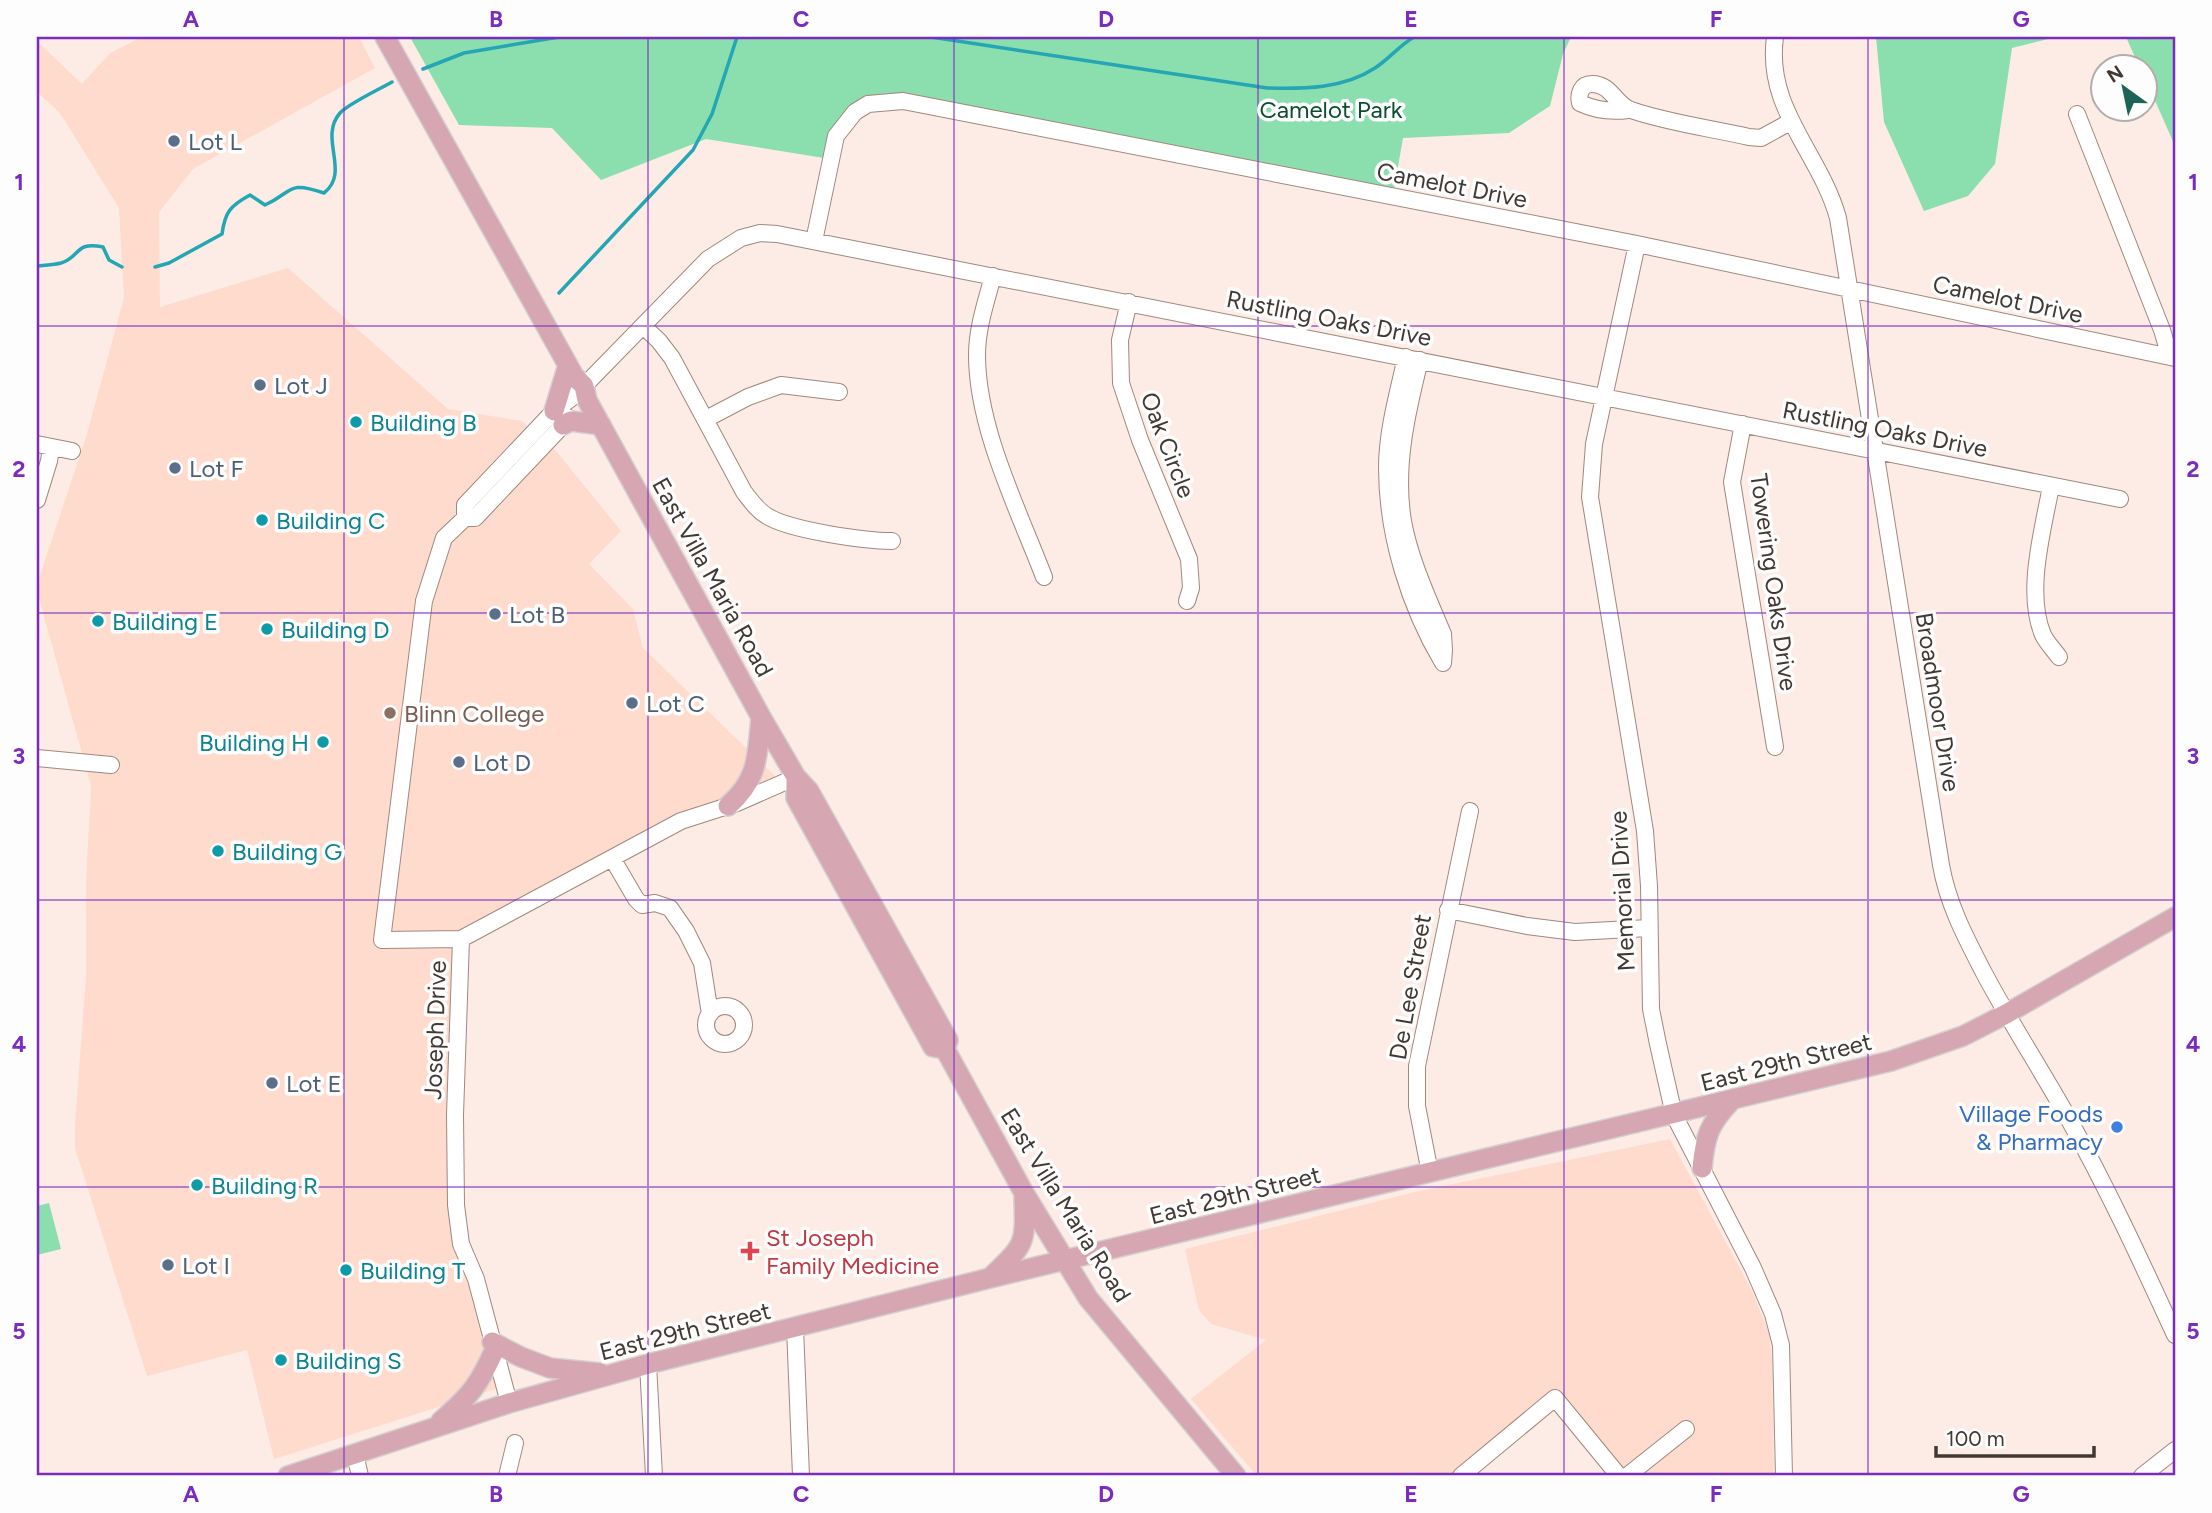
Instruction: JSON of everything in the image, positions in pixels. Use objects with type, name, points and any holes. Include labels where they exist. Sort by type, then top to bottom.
[{"type":"main road","name":"East Villa Maria Road","points":[[385,37],[796,777],[796,797],[802,809],[933,1047],[945,1049],[1024,1193],[1088,1298],[1236,1476]]},
{"type":"main road","points":[[579,385],[558,418],[601,425]]},
{"type":"main road","points":[[728,806],[744,792],[752,778],[761,717]]},
{"type":"main road","name":"East 29th Street","points":[[288,1476],[509,1403],[648,1364],[990,1278],[1891,1061],[1963,1036],[2175,917]]},
{"type":"main road","points":[[1702,1168],[1704,1143],[1709,1129],[1714,1118],[1731,1101]]},
{"type":"main road","points":[[990,1278],[1021,1246],[1025,1232],[1024,1193]]},
{"type":"main road","points":[[431,1429],[466,1399],[482,1378],[493,1346],[550,1368],[612,1374]]},
{"type":"street","name":"Broadmoor Drive","points":[[1775,37],[1775,76],[1781,99],[1790,122],[1817,165],[1831,195],[1840,232],[1943,878],[1958,922],[2006,1014],[2067,1115],[2108,1191],[2175,1335]]},
{"type":"street","name":"Camelot Drive","points":[[814,241],[836,136],[855,112],[868,104],[904,101],[1637,244],[2173,358]]},
{"type":"street","points":[[1628,110],[1760,138],[1790,122]]},
{"type":"street","points":[[2077,114],[2173,358]]},
{"type":"street","name":"Rustling Oaks Drive","points":[[461,939],[382,940],[425,601],[443,538],[465,518],[466,505],[558,418],[579,385],[643,326],[708,259],[741,238],[760,233],[814,241],[2120,499]]},
{"type":"street","name":"Memorial Drive","points":[[1637,244],[1603,396],[1592,457],[1590,497],[1646,831],[1651,1009],[1674,1115],[1753,1268],[1775,1325],[1782,1356],[1784,1476]]},
{"type":"street","points":[[993,276],[978,339],[979,396],[990,437],[1044,577]]},
{"type":"street","name":"Oak Circle","points":[[1129,302],[1120,340],[1121,383],[1140,440],[1189,559],[1191,588],[1187,601]]},
{"type":"street","points":[[643,326],[672,358],[744,492],[756,508],[786,524],[872,541],[892,541]]},
{"type":"street","points":[[1403,543],[1443,634],[1443,663],[1424,627],[1402,567],[1403,543],[1404,521],[1400,471],[1413,358]]},
{"type":"street","points":[[706,419],[748,397],[781,385],[839,392]]},
{"type":"street","name":"Towering Oaks Drive","points":[[1743,424],[1732,482],[1775,747]]},
{"type":"street","points":[[37,500],[49,461],[44,446],[72,451]]},
{"type":"street","points":[[2051,486],[2037,565],[2037,616],[2044,637],[2059,657]]},
{"type":"street","points":[[37,758],[111,765]]},
{"type":"street","name":"Joseph Drive","points":[[509,1403],[476,1279],[461,1244],[456,1205],[455,1115],[461,939],[681,821],[728,806],[796,777]]},
{"type":"street","name":"De Lee Street","points":[[1430,1173],[1417,1106],[1417,1066],[1470,811]]},
{"type":"street","points":[[612,858],[642,905],[655,903],[670,908],[686,931],[702,963],[710,1014]]},
{"type":"street","points":[[1448,910],[1527,926],[1575,932],[1649,928]]},
{"type":"street","points":[[795,1328],[802,1476]]},
{"type":"street","points":[[648,1364],[654,1476]]},
{"type":"street","points":[[1461,1476],[1555,1398],[1619,1476]]},
{"type":"street","points":[[1627,1476],[1686,1429]]},
{"type":"street","points":[[507,1476],[515,1443]]},
{"type":"street","points":[[2142,1476],[2175,1450]]},
{"type":"street","points":[[355,1454],[360,1476]]},
{"type":"shaded area","name":"Blinn College","points":[[142,37],[359,37],[375,68],[193,169],[159,212],[160,307],[288,268],[448,409],[522,421],[557,452],[621,531],[589,564],[633,609],[643,648],[777,778],[461,939],[456,1204],[505,1386],[274,1459],[247,1350],[147,1376],[75,1148],[86,977],[86,881],[91,786],[37,584],[87,434],[124,298],[119,208],[60,113],[37,92],[37,41],[82,84],[110,53]]},
{"type":"shaded area","points":[[1670,1139],[1751,1289],[1769,1333],[1774,1476],[1627,1476],[1556,1392],[1451,1476],[1257,1476],[1191,1399],[1266,1340],[1211,1324],[1199,1310],[1185,1249],[1415,1192]]},
{"type":"green space","name":"Camelot Park","points":[[410,37],[1571,37],[1563,54],[1550,106],[1509,133],[1403,138],[1393,195],[903,101],[855,112],[830,159],[706,139],[601,180],[552,128],[459,125]]},
{"type":"green space","points":[[1876,37],[2056,37],[2012,48],[1995,164],[1968,196],[1924,211],[1884,122]]},
{"type":"green space","points":[[2126,37],[2175,37],[2175,146],[2160,112],[2160,52],[2133,52]]},
{"type":"green space","points":[[49,1203],[61,1249],[37,1255],[37,1206]]},
{"type":"waterway","points":[[423,69],[464,53],[559,37]]},
{"type":"waterway","points":[[559,293],[693,150],[712,114],[737,37]]},
{"type":"waterway","points":[[931,37],[1267,88],[1309,88],[1350,80],[1375,68],[1414,37]]},
{"type":"waterway","points":[[155,267],[169,263],[222,234],[230,210],[250,195],[265,205],[291,189],[312,189],[324,193],[332,185],[335,175],[332,133],[340,113],[392,82]]},
{"type":"waterway","points":[[37,266],[61,263],[82,248],[94,246],[103,247],[109,260],[122,267]]},
{"type":"place","name":"Lot L","points":[[174,141]]},
{"type":"place","name":"Lot J","points":[[260,385]]},
{"type":"place","name":"Building B","points":[[356,422]]},
{"type":"place","name":"Lot F","points":[[175,468]]},
{"type":"place","name":"Building C","points":[[262,520]]},
{"type":"place","name":"Lot B","points":[[495,614]]},
{"type":"place","name":"Building E","points":[[98,621]]},
{"type":"place","name":"Building D","points":[[267,629]]},
{"type":"place","name":"Lot C","points":[[632,703]]},
{"type":"place","name":"Blinn College","points":[[390,713]]},
{"type":"place","name":"Building H","points":[[323,742]]},
{"type":"place","name":"Lot D","points":[[459,762]]},
{"type":"place","name":"Building G","points":[[218,851]]},
{"type":"place","name":"Lot E","points":[[272,1083]]},
{"type":"place","name":"Village Foods & Pharmacy","points":[[2117,1127]]},
{"type":"place","name":"Building R","points":[[197,1185]]},
{"type":"place","name":"St Joseph Family Medicine","points":[[750,1251]]},
{"type":"place","name":"Lot I","points":[[168,1265]]},
{"type":"place","name":"Building T","points":[[346,1270]]},
{"type":"place","name":"Building S","points":[[281,1360]]}]
